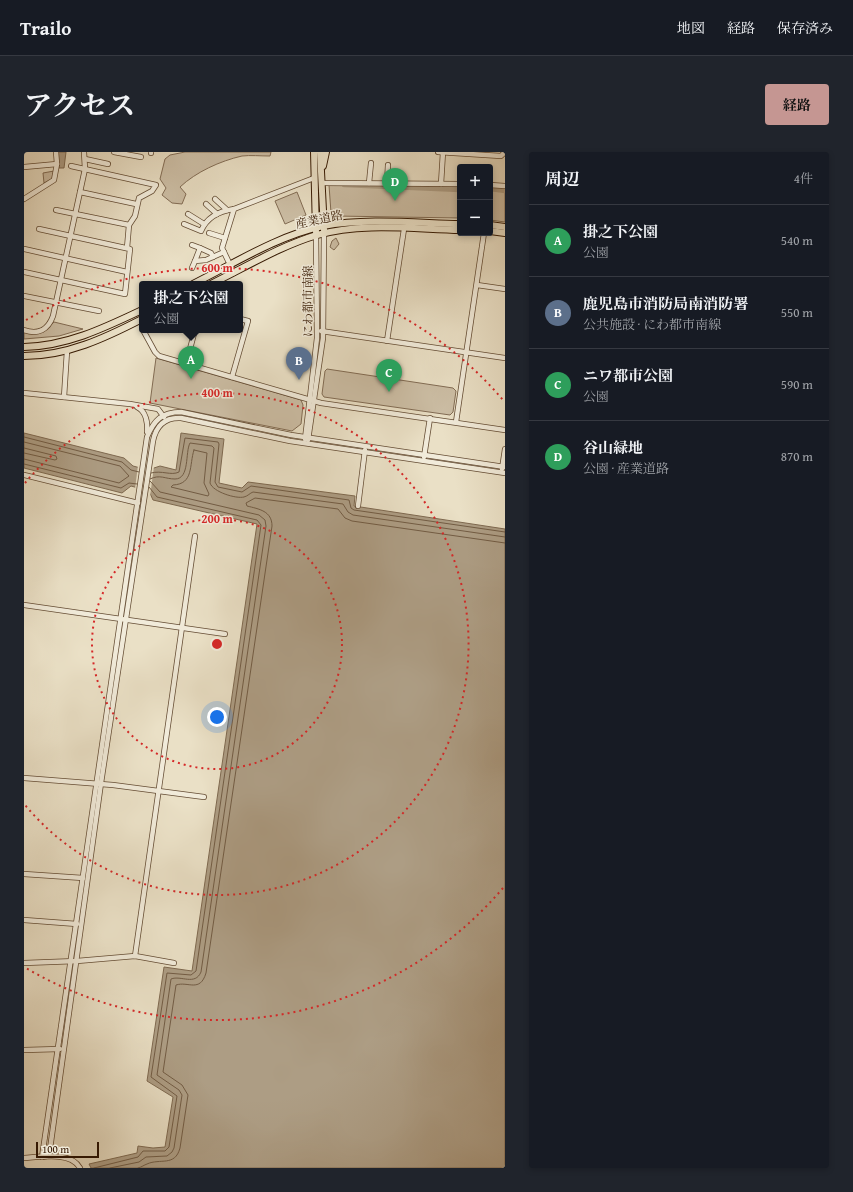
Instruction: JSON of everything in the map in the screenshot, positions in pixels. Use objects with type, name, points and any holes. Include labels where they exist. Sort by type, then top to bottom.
[{"type":"main road","points":[[310,152],[314,178]]},
{"type":"main road","points":[[314,152],[316,235]]},
{"type":"main road","points":[[320,152],[323,183],[324,234]]},
{"type":"main road","points":[[322,174],[326,152]]},
{"type":"main road","name":"産業道路","points":[[199,281],[272,244],[324,226],[367,223],[457,224]]},
{"type":"main road","points":[[493,225],[505,227]]},
{"type":"main road","name":"産業道路","points":[[218,281],[291,245],[316,235],[354,229],[457,230]]},
{"type":"main road","points":[[493,231],[505,233]]},
{"type":"main road","points":[[24,347],[50,345],[75,340],[139,311]]},
{"type":"main road","points":[[24,356],[67,351],[106,337],[139,320]]},
{"type":"street","points":[[24,199],[54,180],[57,164],[56,152]]},
{"type":"street","points":[[24,330],[38,332],[47,327],[53,316],[85,169],[84,152]]},
{"type":"street","points":[[114,152],[141,157]]},
{"type":"street","points":[[438,152],[501,156],[505,152]]},
{"type":"street","points":[[441,184],[443,152]]},
{"type":"street","points":[[85,159],[108,164]]},
{"type":"street","points":[[370,183],[371,162]]},
{"type":"street","points":[[24,167],[57,164]]},
{"type":"street","points":[[387,184],[388,165]]},
{"type":"street","points":[[24,272],[125,294],[130,249],[127,248],[129,225],[135,216],[136,204],[139,198],[152,191],[156,185],[71,166]]},
{"type":"street","points":[[184,224],[201,231],[204,224],[218,214],[314,178]]},
{"type":"street","points":[[323,183],[457,184]]},
{"type":"street","points":[[493,185],[505,186]]},
{"type":"street","points":[[80,192],[136,204]]},
{"type":"street","points":[[215,199],[227,210]]},
{"type":"street","points":[[206,204],[218,214]]},
{"type":"street","points":[[234,209],[222,248],[234,273]]},
{"type":"street","points":[[56,210],[129,225]]},
{"type":"street","points":[[188,214],[204,224]]},
{"type":"street","points":[[39,229],[127,248]]},
{"type":"street","points":[[387,341],[404,229]]},
{"type":"street","points":[[209,233],[225,238]]},
{"type":"street","name":"にわ都市南線","points":[[306,443],[320,331],[324,234]]},
{"type":"street","name":"にわ都市南線","points":[[316,235],[320,331]]},
{"type":"street","points":[[456,422],[484,236]]},
{"type":"street","points":[[192,245],[211,252],[213,257]]},
{"type":"street","points":[[192,268],[200,248]]},
{"type":"street","points":[[24,249],[127,272]]},
{"type":"street","points":[[195,261],[213,257],[224,252]]},
{"type":"street","points":[[476,285],[505,289]]},
{"type":"street","points":[[24,296],[99,311]]},
{"type":"street","points":[[232,377],[248,321],[243,319]]},
{"type":"street","points":[[320,331],[505,358]]},
{"type":"street","points":[[145,333],[156,355],[312,400],[505,430]]},
{"type":"street","points":[[186,364],[193,333]]},
{"type":"street","points":[[64,397],[67,351]]},
{"type":"street","points":[[24,393],[130,404],[158,409],[166,420]]},
{"type":"street","points":[[42,1157],[83,878],[126,620],[142,496],[148,429],[145,414],[141,409],[130,404]]},
{"type":"street","points":[[147,437],[155,420],[172,412],[181,412],[424,461],[503,472],[505,449]]},
{"type":"street","points":[[42,1157],[47,1156],[50,1149],[77,961],[120,619],[138,503],[142,496],[157,427],[171,418],[181,418],[306,443],[425,455],[504,467]]},
{"type":"street","points":[[424,461],[430,418]]},
{"type":"street","points":[[358,506],[366,450]]},
{"type":"street","points":[[24,475],[138,503]]},
{"type":"street","points":[[135,956],[195,536]]},
{"type":"street","points":[[24,605],[224,634]]},
{"type":"street","points":[[24,778],[99,783],[204,797]]},
{"type":"street","points":[[24,874],[83,878]]},
{"type":"street","points":[[24,920],[77,924]]},
{"type":"street","points":[[24,963],[77,961],[135,956],[174,963]]},
{"type":"street","points":[[24,1050],[64,1048]]},
{"type":"street","points":[[24,1158],[42,1157],[72,1159],[77,1162],[80,1168]]},
{"type":"shaded area","points":[[185,152],[271,152],[270,156],[242,156],[209,168],[193,177],[180,187],[186,194],[182,204],[172,203],[162,195],[166,188],[160,179],[165,159],[170,155]]},
{"type":"shaded area","points":[[54,171],[52,179],[44,183],[43,173]]},
{"type":"shaded area","points":[[329,185],[457,187],[457,218],[335,216],[331,213]]},
{"type":"shaded area","points":[[493,188],[505,190],[505,222],[493,220]]},
{"type":"shaded area","points":[[297,192],[306,215],[285,224],[275,201]]},
{"type":"shaded area","points":[[336,238],[339,244],[334,250],[330,247],[332,241]]},
{"type":"shaded area","points":[[54,322],[83,329],[59,336],[24,339],[24,332],[37,333],[44,331]]},
{"type":"shaded area","points":[[156,358],[301,400],[303,405],[301,424],[292,431],[150,403]]},
{"type":"shaded area","points":[[327,369],[453,388],[456,391],[453,412],[450,415],[324,397],[322,394],[325,371]]},
{"type":"water","points":[[58,152],[66,152],[64,168],[59,168]]},
{"type":"water","points":[[24,433],[124,458],[133,466],[148,470],[160,466],[176,470],[181,433],[224,439],[219,483],[242,488],[248,482],[355,496],[354,506],[505,529],[505,1168],[91,1168],[89,1164],[137,1153],[138,1146],[153,1148],[165,1147],[173,1097],[147,1081],[164,967],[192,971],[257,524],[153,500],[149,491],[131,486],[122,493],[24,468]]},
{"type":"pier","points":[[138,465],[148,468],[154,466],[150,497],[147,493],[135,489]]},
{"type":"waterway","points":[[344,185],[457,190]]},
{"type":"waterway","points":[[493,189],[505,191]]},
{"type":"place","name":"谷山緑地","points":[[395,201]]},
{"type":"place","name":"掛之下公園","points":[[191,379]]},
{"type":"place","name":"鹿児島市消防局南消防署","points":[[299,380]]},
{"type":"place","name":"ニワ都市公園","points":[[389,392]]}]
